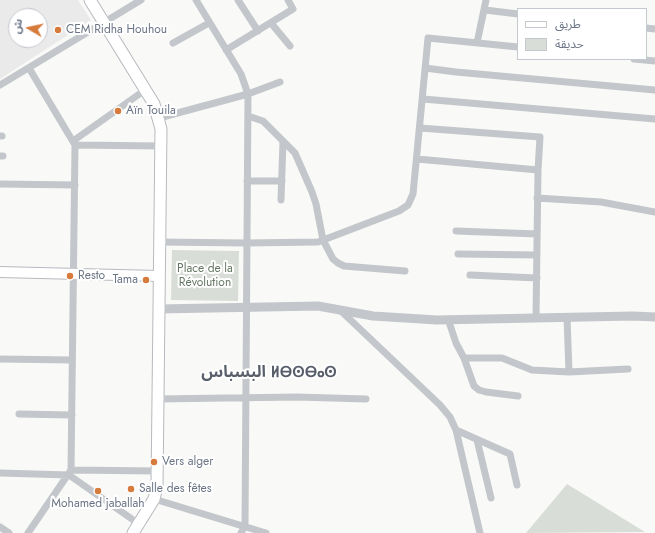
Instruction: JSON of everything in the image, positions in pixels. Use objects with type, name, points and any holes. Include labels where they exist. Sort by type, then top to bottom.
[{"type":"main road","points":[[90,0],[154,104],[160,118],[161,146],[158,276],[157,487],[154,499],[136,529]]},
{"type":"main road","points":[[0,272],[158,276]]},
{"type":"street","points":[[0,85],[141,0]]},
{"type":"street","points":[[196,0],[241,74],[248,94],[246,397],[243,530]]},
{"type":"street","points":[[238,0],[258,31]]},
{"type":"street","points":[[226,50],[293,9],[288,0]]},
{"type":"street","points":[[477,43],[486,0]]},
{"type":"street","points":[[485,10],[517,14]]},
{"type":"street","points":[[173,43],[210,23]]},
{"type":"street","points":[[271,23],[290,46]]},
{"type":"street","points":[[159,242],[307,243],[323,240],[399,210],[408,205],[413,194],[428,38],[517,47]]},
{"type":"street","points":[[644,60],[655,61]]},
{"type":"street","points":[[28,533],[70,473],[75,185],[74,143],[29,68]]},
{"type":"street","points":[[426,68],[655,90]]},
{"type":"street","points":[[160,118],[248,94],[280,82]]},
{"type":"street","points":[[74,143],[145,90]]},
{"type":"street","points":[[423,99],[655,119]]},
{"type":"street","points":[[248,116],[263,121],[294,153],[304,169],[316,204],[323,240],[333,259],[344,266],[405,270]]},
{"type":"street","points":[[420,128],[540,138],[537,198],[536,317]]},
{"type":"street","points":[[281,200],[282,141]]},
{"type":"street","points":[[74,143],[161,146]]},
{"type":"street","points":[[417,160],[538,170]]},
{"type":"street","points":[[247,181],[282,181]]},
{"type":"street","points":[[0,184],[75,185]]},
{"type":"street","points":[[537,198],[601,202],[655,212]]},
{"type":"street","points":[[456,231],[537,234]]},
{"type":"street","points":[[458,254],[537,255]]},
{"type":"street","points":[[470,275],[537,278]]},
{"type":"street","points":[[158,309],[318,306],[338,308],[373,316],[403,319],[448,320],[536,317],[655,317]]},
{"type":"street","points":[[338,308],[440,405],[450,417],[456,430],[480,533]]},
{"type":"street","points":[[567,317],[569,372]]},
{"type":"street","points":[[448,320],[474,386],[479,390],[518,396]]},
{"type":"street","points":[[464,358],[502,358],[532,370],[569,372],[628,369]]},
{"type":"street","points":[[0,359],[72,360]]},
{"type":"street","points":[[157,399],[246,397],[366,399]]},
{"type":"street","points":[[19,414],[72,415]]},
{"type":"street","points":[[456,430],[510,454],[517,484]]},
{"type":"street","points":[[477,440],[491,498]]},
{"type":"street","points":[[0,473],[157,471]]},
{"type":"street","points":[[70,473],[136,529]]},
{"type":"street","points":[[154,499],[243,530],[266,533]]},
{"type":"street","points":[[1,529],[9,533]]},
{"type":"shaded area","name":"CEM Ridha Houhou","points":[[0,0],[78,0],[91,20],[48,48],[48,8],[8,8],[8,48],[48,48],[0,79]]},
{"type":"green space","name":"Place de la Révolution","points":[[172,250],[239,251],[238,301],[171,300]]},
{"type":"green space","points":[[567,484],[645,532],[526,533]]},
{"type":"place","name":"CEM Ridha Houhou","points":[[58,30]]},
{"type":"place","name":"Aïn Touila","points":[[118,111]]},
{"type":"place","name":"Resto","points":[[70,276]]},
{"type":"place","name":"Tama","points":[[146,280]]},
{"type":"place","name":"Vers alger","points":[[154,462]]},
{"type":"place","name":"Salle des fêtes","points":[[131,489]]},
{"type":"place","name":"Mohamed jaballah","points":[[98,491]]},
{"type":"district","name":"البسباس ⵍⴱⵙⴱⴰⵙ","points":[[269,373]]}]
